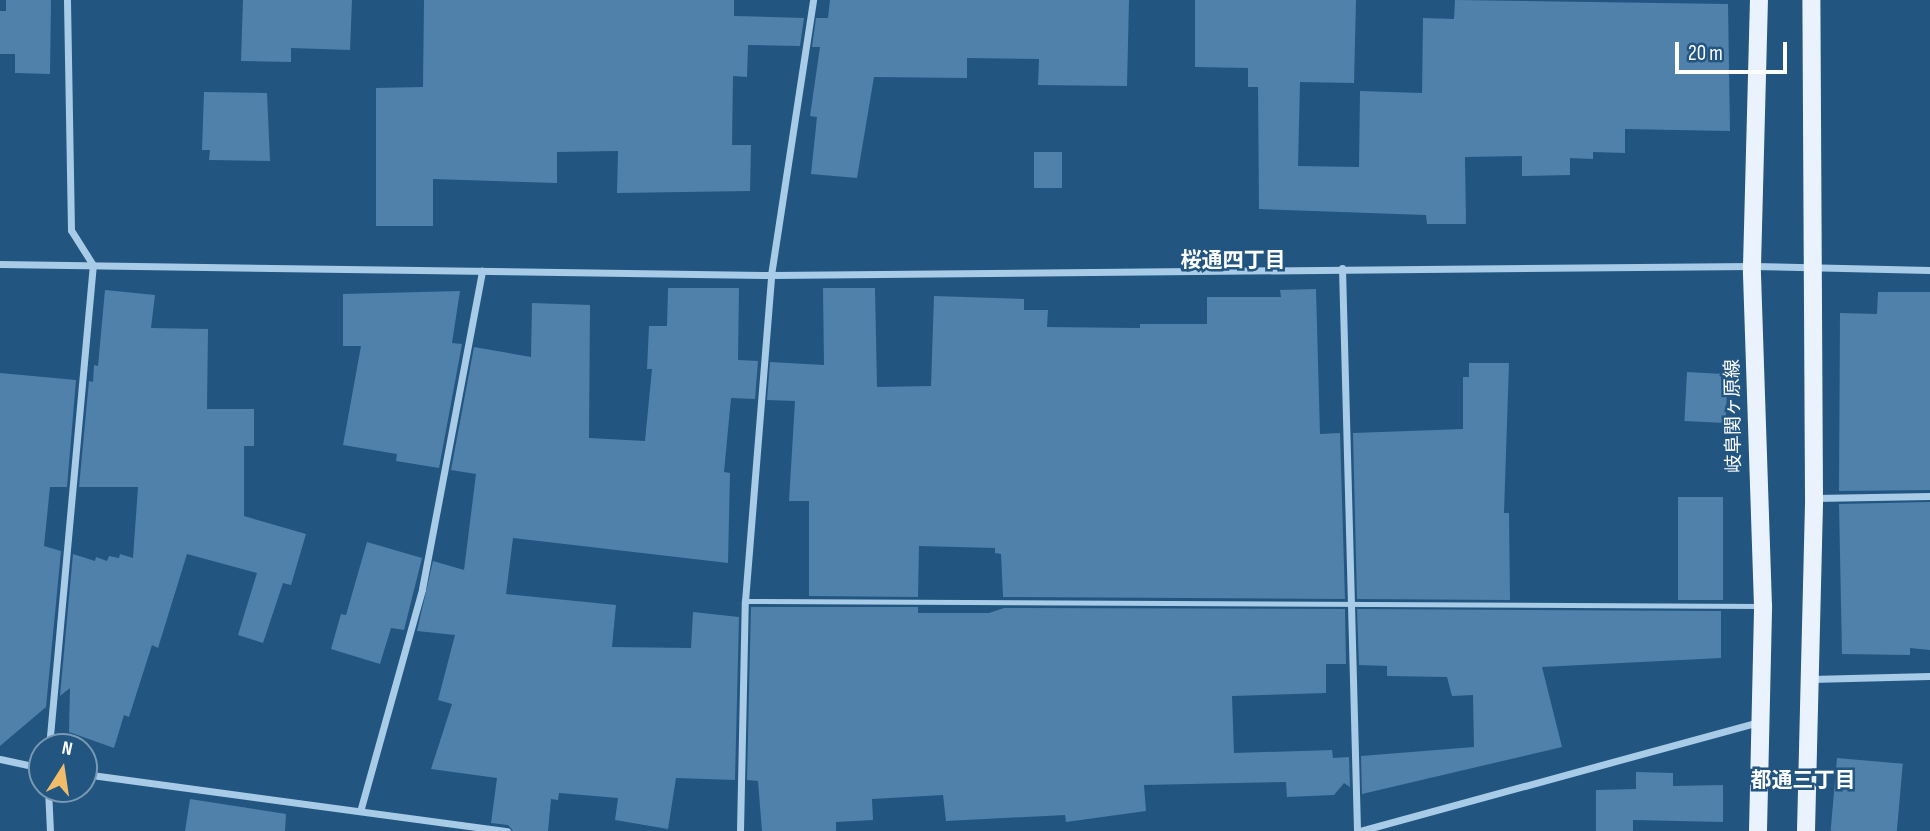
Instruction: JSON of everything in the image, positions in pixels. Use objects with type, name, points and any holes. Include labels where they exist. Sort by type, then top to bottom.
[{"type":"main road","name":"岐阜関ヶ原線","points":[[1758,831],[1763,606],[1752,265],[1759,0]]},
{"type":"main road","points":[[1806,831],[1807,679],[1814,498],[1811,0]]},
{"type":"street","points":[[51,733],[93,265],[71,230],[67,0]]},
{"type":"street","points":[[740,831],[746,601],[771,275],[814,0]]},
{"type":"street","points":[[0,264],[771,275],[1752,265],[1930,270]]},
{"type":"street","points":[[1342,268],[1359,831],[1762,720]]},
{"type":"street","points":[[360,808],[422,589],[482,271]]},
{"type":"street","points":[[1814,498],[1930,496]]},
{"type":"street","points":[[1807,679],[1930,676]]},
{"type":"street","points":[[0,759],[28,765]]},
{"type":"street","points":[[98,776],[360,808],[507,831]]},
{"type":"street","points":[[49,803],[50,831]]},
{"type":"lane","points":[[746,601],[1763,606]]},
{"type":"building","points":[[6,0],[51,0],[50,74],[15,73],[15,54],[0,54],[0,11],[6,11]]},
{"type":"building","points":[[243,0],[352,0],[350,50],[291,48],[291,62],[241,61]]},
{"type":"building","points":[[424,0],[734,0],[734,16],[804,18],[800,46],[748,45],[747,77],[733,76],[732,145],[751,145],[750,191],[617,193],[618,151],[557,152],[557,183],[433,179],[433,226],[376,226],[376,88],[423,87]]},
{"type":"building","points":[[830,0],[1129,0],[1127,86],[1038,85],[1039,59],[967,58],[967,78],[874,77],[857,178],[811,174],[817,117],[810,116],[820,47],[812,47],[816,18],[828,18]]},
{"type":"building","points":[[1195,0],[1356,0],[1354,83],[1300,82],[1298,166],[1359,167],[1360,91],[1422,93],[1423,18],[1454,19],[1455,0],[1728,4],[1730,131],[1625,129],[1625,153],[1593,152],[1593,159],[1570,158],[1570,175],[1522,176],[1522,156],[1465,157],[1466,224],[1427,224],[1426,215],[1259,209],[1258,87],[1248,87],[1248,68],[1195,67]]},
{"type":"building","points":[[204,92],[267,93],[270,161],[209,160],[210,150],[202,150]]},
{"type":"building","points":[[1034,152],[1062,152],[1062,188],[1034,188]]},
{"type":"building","points":[[668,288],[739,288],[738,360],[758,361],[755,399],[731,398],[724,472],[730,473],[728,563],[513,538],[506,594],[616,605],[612,647],[691,648],[693,612],[739,617],[735,780],[676,778],[668,829],[615,820],[618,798],[559,793],[558,800],[551,799],[548,831],[513,831],[508,825],[491,823],[497,778],[431,769],[452,704],[438,700],[455,635],[417,631],[433,561],[464,570],[476,474],[451,470],[474,347],[531,357],[532,303],[590,305],[589,438],[645,441],[652,369],[647,369],[649,326],[667,326]]},
{"type":"building","points":[[823,288],[875,288],[877,387],[931,386],[934,296],[1024,299],[1024,310],[1048,310],[1047,327],[1140,328],[1140,324],[1207,324],[1207,297],[1281,297],[1280,290],[1316,289],[1320,434],[1340,433],[1345,599],[1003,597],[1001,554],[995,553],[995,548],[919,546],[918,597],[809,596],[809,501],[789,501],[795,401],[767,400],[770,362],[824,365]]},
{"type":"building","points":[[105,290],[155,295],[151,328],[208,329],[207,409],[254,409],[254,446],[244,446],[244,516],[306,534],[291,585],[283,583],[263,643],[238,635],[257,573],[187,554],[158,648],[152,645],[129,717],[124,715],[114,748],[98,742],[98,733],[69,732],[70,688],[60,696],[73,554],[95,561],[96,557],[107,561],[109,556],[119,558],[120,554],[133,558],[138,487],[79,487],[89,381],[93,382],[94,365],[98,366]]},
{"type":"building","points":[[460,291],[452,343],[462,344],[439,468],[396,461],[397,454],[343,445],[361,346],[343,346],[343,294]]},
{"type":"building","points":[[1878,292],[1930,292],[1930,490],[1839,491],[1840,313],[1877,314]]},
{"type":"building","points":[[1469,363],[1509,363],[1504,513],[1509,513],[1510,600],[1357,599],[1353,433],[1463,429],[1463,377],[1469,377]]},
{"type":"building","points":[[1687,372],[1728,374],[1725,423],[1684,421]]},
{"type":"building","points":[[0,373],[76,380],[67,487],[50,487],[44,546],[61,551],[46,707],[0,746]]},
{"type":"building","points":[[1678,497],[1723,497],[1723,600],[1678,600]]},
{"type":"building","points":[[1930,502],[1930,650],[1910,648],[1910,655],[1842,654],[1839,504]]},
{"type":"building","points":[[367,542],[422,558],[404,630],[391,628],[380,664],[331,649],[341,614],[346,615]]},
{"type":"building","points":[[751,607],[918,607],[918,613],[989,613],[1004,608],[1345,609],[1346,664],[1326,664],[1326,693],[1232,696],[1234,753],[1332,750],[1333,758],[1349,757],[1350,787],[1344,783],[1334,795],[1287,797],[1286,782],[1144,785],[1146,811],[1066,822],[1065,815],[946,821],[943,795],[872,799],[873,820],[836,822],[836,831],[762,831],[758,781],[747,780]]},
{"type":"building","points":[[1357,609],[1721,611],[1721,658],[1542,667],[1562,747],[1362,794],[1361,756],[1474,747],[1473,695],[1452,696],[1447,677],[1387,676],[1387,666],[1359,665]]},
{"type":"building","points":[[1837,758],[1903,764],[1897,831],[1831,831]]},
{"type":"building","points":[[1636,772],[1673,773],[1673,786],[1723,785],[1723,822],[1633,820],[1633,831],[1596,831],[1596,790],[1636,789]]},
{"type":"building","points":[[190,799],[286,814],[285,831],[185,831]]},
{"type":"district","name":"桜通四丁目","points":[[1233,261]]},
{"type":"district","name":"都通三丁目","points":[[1803,781]]}]
